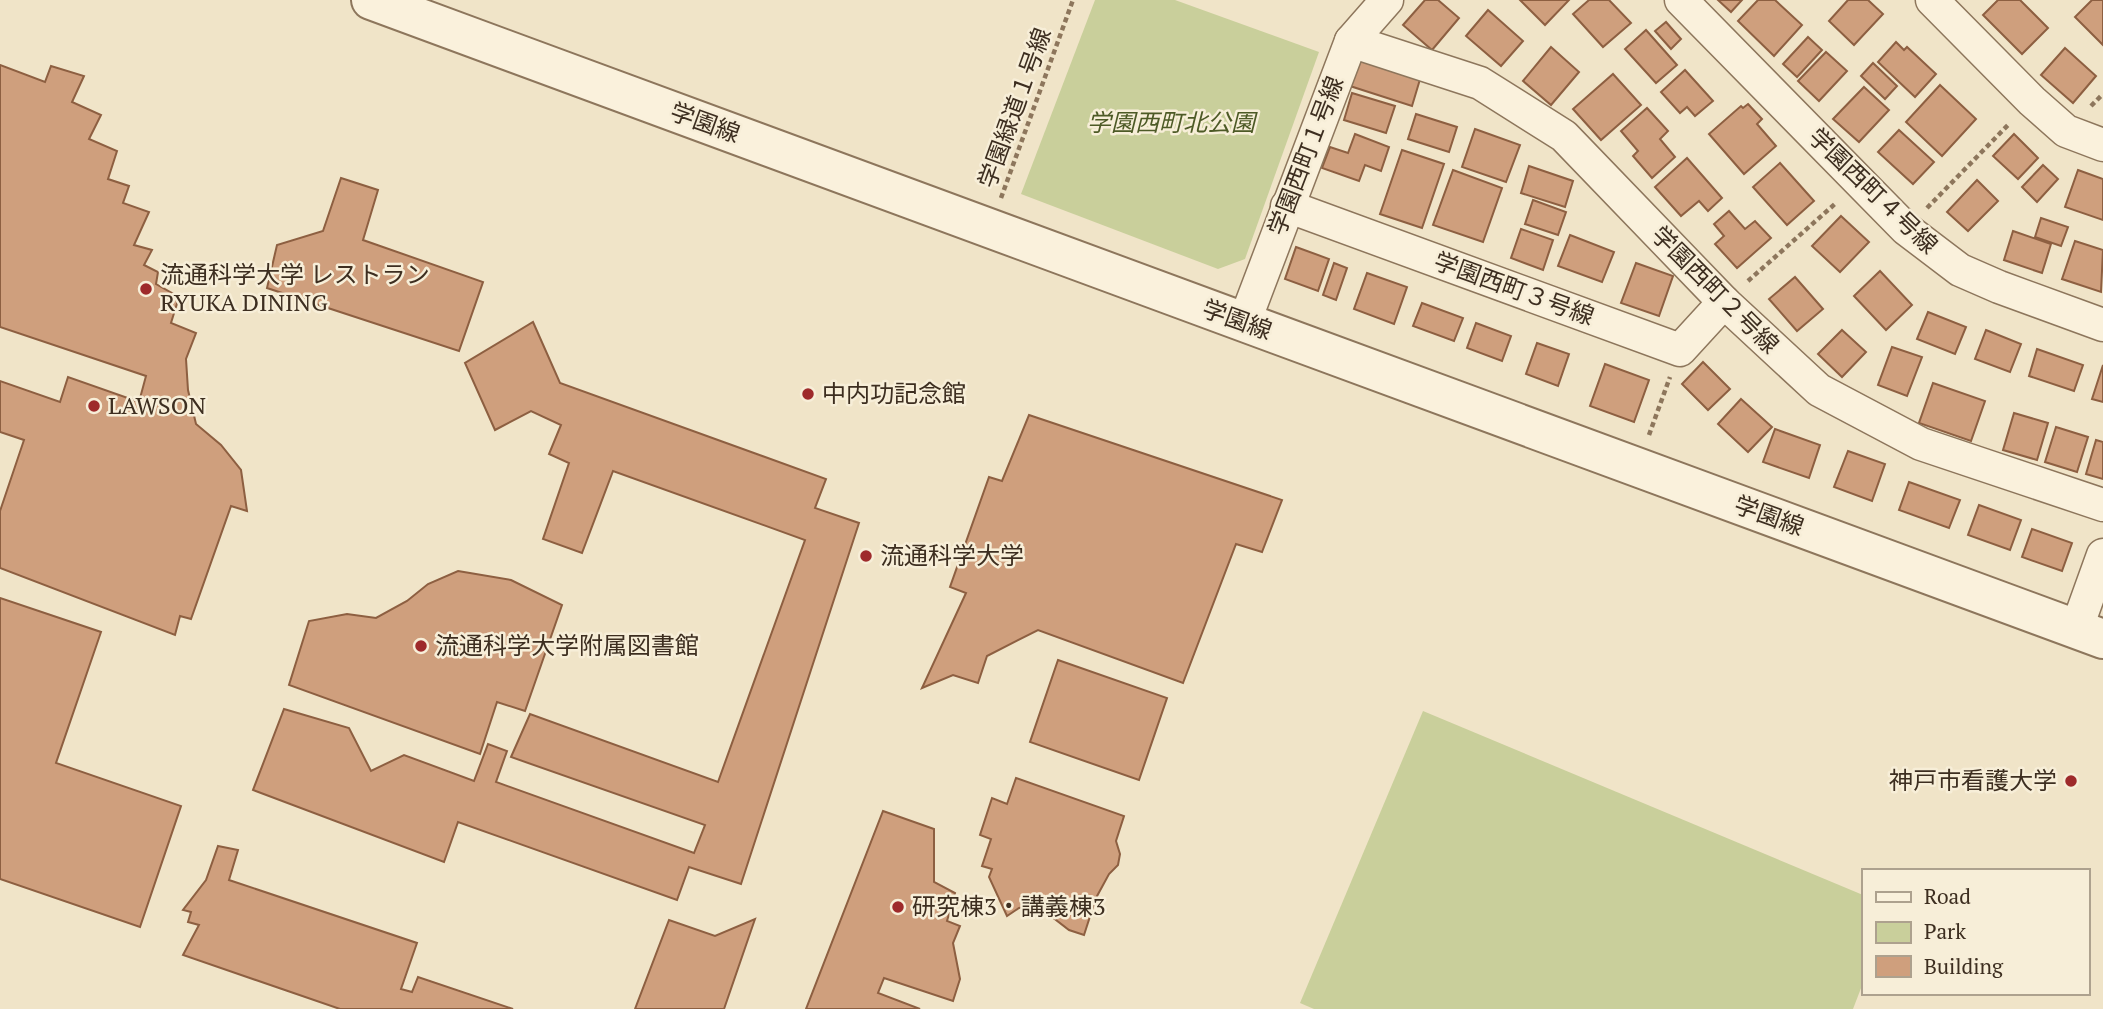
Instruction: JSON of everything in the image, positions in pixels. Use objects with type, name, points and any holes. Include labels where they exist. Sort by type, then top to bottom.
[{"type":"street","name":"学園線","points":[[371,0],[2090,635]]},
{"type":"street","name":"学園西町１号線","points":[[1244,323],[1351,41],[1387,0]]},
{"type":"street","name":"学園西町４号線","points":[[1681,0],[1906,229],[1961,270],[1999,287],[2103,325]]},
{"type":"street","points":[[1932,0],[2032,101],[2066,131],[2103,145]]},
{"type":"street","name":"学園西町２号線","points":[[1351,41],[1480,83],[1564,136],[1724,302],[1819,390],[1921,444],[2103,505]]},
{"type":"street","name":"学園西町３号線","points":[[1287,206],[1679,350]]},
{"type":"street","points":[[1679,350],[1724,302]]},
{"type":"street","points":[[2090,635],[2103,555]]},
{"type":"path","name":"学園緑道１号線","points":[[990,228],[1073,0]]},
{"type":"path","points":[[1906,229],[2032,101]]},
{"type":"path","points":[[1724,302],[1861,182]]},
{"type":"path","points":[[1637,468],[1679,350]]},
{"type":"green space","name":"学園西町北公園","points":[[1095,0],[1175,0],[1319,52],[1245,259],[1218,269],[1021,194]]},
{"type":"green space","points":[[1423,711],[1862,895],[1862,986],[1853,1009],[1314,1009],[1300,1003]]},
{"type":"building","points":[[1425,0],[1438,0],[1459,18],[1432,50],[1403,25]]},
{"type":"building","points":[[1520,0],[1569,0],[1545,25]]},
{"type":"building","points":[[1589,0],[1609,0],[1631,23],[1603,47],[1573,14]]},
{"type":"building","points":[[1718,0],[1742,0],[1731,12]]},
{"type":"building","points":[[1758,0],[1775,0],[1802,25],[1774,56],[1738,21]]},
{"type":"building","points":[[1848,0],[1868,0],[1883,14],[1854,45],[1829,21]]},
{"type":"building","points":[[1998,0],[2020,0],[2048,28],[2022,54],[1983,15]]},
{"type":"building","points":[[2092,0],[2103,0],[2103,45],[2075,17]]},
{"type":"building","points":[[1488,10],[1523,41],[1501,66],[1466,36]]},
{"type":"building","points":[[1666,22],[1681,39],[1671,49],[1655,31]]},
{"type":"building","points":[[1646,30],[1677,65],[1656,83],[1625,49]]},
{"type":"building","points":[[1808,37],[1822,50],[1797,77],[1783,64]]},
{"type":"building","points":[[1896,42],[1904,50],[1907,47],[1936,74],[1915,97],[1878,62]]},
{"type":"building","points":[[1551,47],[1579,72],[1551,105],[1523,81]]},
{"type":"building","points":[[2065,48],[2096,76],[2073,103],[2041,75]]},
{"type":"building","points":[[1826,52],[1847,71],[1819,101],[1798,81]]},
{"type":"building","points":[[1359,57],[1421,76],[1412,106],[1350,86]]},
{"type":"building","points":[[1873,63],[1897,86],[1885,99],[1861,76]]},
{"type":"building","points":[[0,65],[45,82],[51,66],[84,76],[72,102],[101,115],[89,139],[117,151],[108,179],[129,186],[123,203],[149,212],[134,245],[152,250],[144,265],[158,272],[156,284],[179,297],[171,323],[196,333],[186,359],[188,390],[196,424],[221,445],[241,470],[247,511],[231,506],[191,619],[180,616],[175,635],[0,568],[0,511],[24,440],[0,432],[0,381],[60,402],[68,377],[139,402],[146,376],[0,327]]},
{"type":"building","points":[[1685,70],[1713,101],[1695,116],[1687,107],[1680,113],[1661,92]]},
{"type":"building","points":[[1613,74],[1641,105],[1601,140],[1573,109]]},
{"type":"building","points":[[1940,85],[1976,119],[1942,156],[1906,122]]},
{"type":"building","points":[[1864,87],[1889,110],[1859,142],[1833,119]]},
{"type":"building","points":[[1352,93],[1395,106],[1386,133],[1344,120]]},
{"type":"building","points":[[1748,104],[1762,119],[1757,124],[1776,146],[1744,174],[1709,134],[1741,106],[1743,108]]},
{"type":"building","points":[[1647,108],[1668,131],[1660,139],[1675,157],[1652,178],[1633,156],[1638,151],[1621,131]]},
{"type":"building","points":[[1416,114],[1457,127],[1449,152],[1408,139]]},
{"type":"building","points":[[1475,129],[1520,145],[1506,182],[1462,167]]},
{"type":"building","points":[[1899,130],[1934,162],[1913,184],[1878,152]]},
{"type":"building","points":[[1355,134],[1389,147],[1381,171],[1365,165],[1359,181],[1322,168],[1330,147],[1348,153]]},
{"type":"building","points":[[2014,134],[2038,158],[2018,179],[1993,156]]},
{"type":"building","points":[[1402,150],[1444,164],[1422,228],[1380,214]]},
{"type":"building","points":[[1687,158],[1722,198],[1708,211],[1699,201],[1681,216],[1655,187]]},
{"type":"building","points":[[1780,163],[1814,201],[1787,225],[1753,187]]},
{"type":"building","points":[[2043,165],[2058,179],[2037,202],[2022,187]]},
{"type":"building","points":[[1529,166],[1573,181],[1565,207],[1521,193]]},
{"type":"building","points":[[1453,170],[1502,188],[1483,242],[1433,225]]},
{"type":"building","points":[[2078,170],[2103,179],[2103,220],[2065,207]]},
{"type":"building","points":[[341,178],[378,190],[363,240],[483,282],[459,351],[267,288],[277,245],[323,231]]},
{"type":"building","points":[[1977,180],[1998,201],[1968,231],[1947,212]]},
{"type":"building","points":[[1533,200],[1566,212],[1558,235],[1525,224]]},
{"type":"building","points":[[1729,211],[1745,229],[1755,221],[1771,238],[1737,268],[1715,244],[1724,236],[1714,224]]},
{"type":"building","points":[[1841,216],[1869,242],[1840,272],[1812,246]]},
{"type":"building","points":[[2041,218],[2068,227],[2061,246],[2035,237]]},
{"type":"building","points":[[1521,229],[1553,240],[1543,270],[1511,258]]},
{"type":"building","points":[[2013,231],[2051,244],[2042,273],[2004,260]]},
{"type":"building","points":[[1570,235],[1614,252],[1602,282],[1558,266]]},
{"type":"building","points":[[2075,241],[2103,250],[2101,292],[2062,279]]},
{"type":"building","points":[[1296,247],[1329,259],[1318,291],[1285,279]]},
{"type":"building","points":[[1334,263],[1347,268],[1336,300],[1323,295]]},
{"type":"building","points":[[1636,263],[1673,276],[1659,316],[1621,303]]},
{"type":"building","points":[[1880,271],[1912,305],[1886,330],[1854,296]]},
{"type":"building","points":[[1367,273],[1407,287],[1394,324],[1354,309]]},
{"type":"building","points":[[1795,277],[1823,309],[1797,331],[1769,299]]},
{"type":"building","points":[[1422,303],[1463,318],[1454,341],[1413,326]]},
{"type":"building","points":[[1928,312],[1966,327],[1955,354],[1917,339]]},
{"type":"building","points":[[533,322],[560,383],[826,479],[815,508],[859,523],[741,884],[689,867],[677,900],[458,822],[444,862],[253,790],[284,709],[349,728],[371,771],[404,755],[474,781],[488,744],[507,751],[496,782],[694,853],[705,825],[511,757],[530,714],[718,782],[805,540],[613,471],[582,553],[543,539],[569,463],[549,454],[561,425],[531,411],[495,430],[465,363]]},
{"type":"building","points":[[1476,323],[1511,336],[1502,361],[1467,348]]},
{"type":"building","points":[[1842,330],[1866,352],[1842,377],[1818,354]]},
{"type":"building","points":[[1986,330],[2021,344],[2010,372],[1975,359]]},
{"type":"building","points":[[1537,343],[1569,354],[1558,386],[1526,374]]},
{"type":"building","points":[[1892,347],[1922,357],[1907,396],[1878,385]]},
{"type":"building","points":[[2037,349],[2083,365],[2074,391],[2029,376]]},
{"type":"building","points":[[1703,362],[1730,389],[1708,410],[1682,384]]},
{"type":"building","points":[[1605,364],[1649,380],[1634,422],[1590,406]]},
{"type":"building","points":[[2103,365],[2103,402],[2092,399]]},
{"type":"building","points":[[1933,383],[1985,401],[1971,441],[1919,423]]},
{"type":"building","points":[[1741,399],[1772,427],[1748,452],[1718,424]]},
{"type":"building","points":[[2014,413],[2048,423],[2037,460],[2003,450]]},
{"type":"building","points":[[1029,415],[1282,500],[1262,552],[1236,544],[1183,683],[1038,630],[987,656],[978,683],[953,675],[922,688],[966,593],[950,587],[989,477],[1002,481]]},
{"type":"building","points":[[2056,427],[2088,437],[2077,472],[2045,462]]},
{"type":"building","points":[[1775,429],[1820,445],[1809,478],[1763,462]]},
{"type":"building","points":[[2096,440],[2103,442],[2103,479],[2086,474]]},
{"type":"building","points":[[1848,451],[1885,464],[1872,501],[1834,487]]},
{"type":"building","points":[[1909,482],[1960,500],[1949,528],[1899,510]]},
{"type":"building","points":[[1979,505],[2021,520],[2010,550],[1968,535]]},
{"type":"building","points":[[2032,529],[2072,543],[2062,571],[2022,557]]},
{"type":"building","points":[[458,571],[511,580],[562,605],[525,711],[497,702],[480,754],[289,685],[309,621],[347,614],[376,618],[407,601],[428,584]]},
{"type":"building","points":[[0,598],[101,632],[56,763],[181,806],[140,927],[0,879]]},
{"type":"building","points":[[1058,660],[1167,698],[1139,780],[1030,742]]},
{"type":"building","points":[[1016,778],[1124,816],[1116,841],[1120,854],[1118,865],[1109,874],[1096,898],[1084,935],[1069,930],[1043,910],[1032,906],[1019,908],[1007,916],[989,877],[992,869],[982,866],[991,839],[980,835],[992,798],[1007,804]]},
{"type":"building","name":"研究棟3・講義棟3","points":[[883,811],[934,829],[934,882],[955,893],[947,921],[960,926],[953,943],[960,979],[953,1001],[884,978],[878,993],[920,1009],[806,1009]]},
{"type":"building","points":[[218,846],[238,850],[229,880],[417,943],[401,989],[412,992],[418,977],[513,1009],[340,1009],[183,955],[199,925],[188,922],[191,912],[183,910],[206,880]]},
{"type":"building","points":[[755,919],[724,1009],[635,1009],[669,920],[715,936]]},
{"type":"place","name":"流通科学大学 レストラン RYUKA DINING","points":[[146,289]]},
{"type":"place","name":"中内功記念館","points":[[808,394]]},
{"type":"place","name":"LAWSON","points":[[94,406]]},
{"type":"place","name":"流通科学大学","points":[[866,556]]},
{"type":"place","name":"流通科学大学附属図書館","points":[[421,646]]},
{"type":"place","name":"神戸市看護大学","points":[[2071,781]]},
{"type":"place","name":"研究棟3・講義棟3","points":[[898,907]]}]
